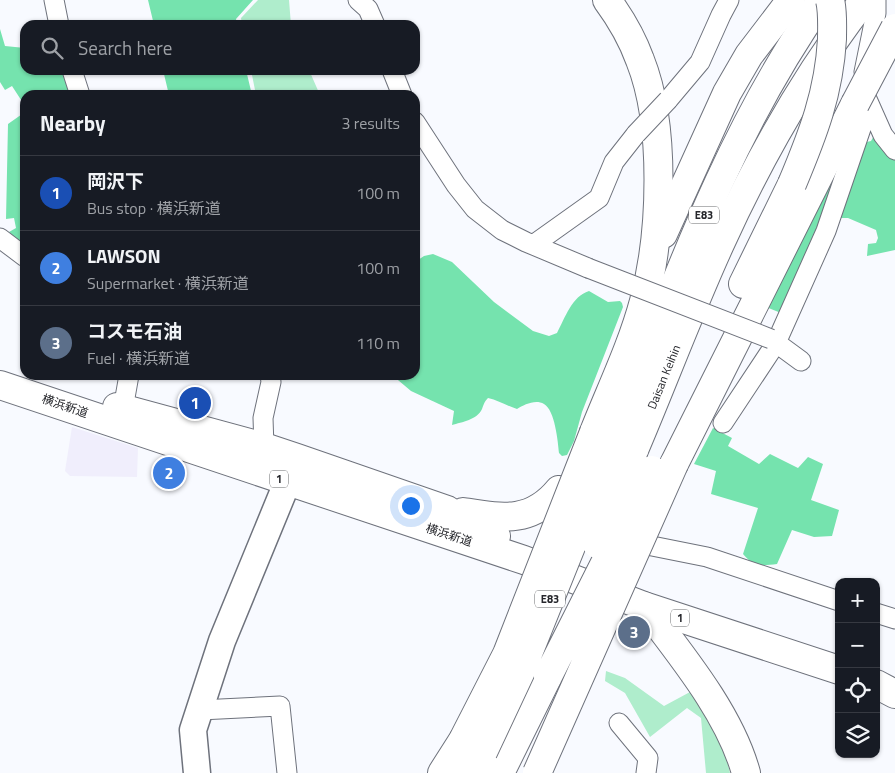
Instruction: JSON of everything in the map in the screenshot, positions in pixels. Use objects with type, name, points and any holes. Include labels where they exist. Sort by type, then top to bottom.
[{"type":"highway","points":[[607,0],[626,27],[641,62],[651,99],[656,136],[657,221],[651,272],[639,319],[635,449]]},
{"type":"highway","points":[[663,234],[726,93],[749,55],[791,0]]},
{"type":"highway","name":"Daisan Keihin","points":[[484,761],[522,671],[635,449],[684,261],[723,171],[762,94],[800,31],[822,0]]},
{"type":"highway","points":[[537,773],[635,449],[792,184],[814,132],[826,90],[831,57],[830,0]]},
{"type":"highway","name":"Daisan Keihin","points":[[484,761],[548,676],[592,555],[635,449],[720,244],[762,157],[791,106],[864,0]]},
{"type":"highway","points":[[635,449],[862,104],[895,28]]},
{"type":"highway","name":"横浜新道","points":[[0,371],[20,378]]},
{"type":"highway","name":"横浜新道","points":[[28,380],[123,409],[264,447],[292,470],[644,606],[835,669]]},
{"type":"highway","name":"横浜新道","points":[[0,385],[292,470],[447,510],[483,532],[527,548],[835,650]]},
{"type":"highway","points":[[447,510],[502,518],[516,517],[541,507],[552,499],[559,490]]},
{"type":"highway","points":[[644,606],[691,668],[713,702],[743,760],[746,773]]},
{"type":"highway","points":[[880,666],[895,673]]},
{"type":"highway","points":[[880,686],[895,694]]},
{"type":"highway","points":[[442,773],[484,761]]},
{"type":"street","points":[[54,0],[58,20]]},
{"type":"street","points":[[358,0],[368,9],[373,20]]},
{"type":"street","points":[[533,245],[599,198],[614,162],[636,134],[700,62],[729,0]]},
{"type":"street","points":[[723,423],[774,341],[826,232],[862,104],[862,80],[876,10],[876,0]]},
{"type":"street","points":[[74,75],[78,90]]},
{"type":"street","points":[[394,75],[400,90]]},
{"type":"street","points":[[862,104],[895,150]]},
{"type":"street","points":[[420,130],[456,185],[475,209],[502,230],[588,268],[774,341],[802,361]]},
{"type":"street","points":[[0,238],[20,253]]},
{"type":"street","points":[[123,409],[128,380]]},
{"type":"street","points":[[264,447],[263,418],[271,380]]},
{"type":"street","points":[[197,773],[193,730],[222,641],[292,470]]},
{"type":"street","points":[[527,548],[647,545],[707,558],[835,600]]},
{"type":"street","points":[[880,613],[895,619]]},
{"type":"street","points":[[200,710],[280,706],[287,773]]},
{"type":"street","points":[[619,722],[648,758],[646,773]]},
{"type":"shaded area","points":[[72,427],[138,448],[137,477],[70,476],[65,471]]},
{"type":"green space","points":[[148,0],[253,0],[236,20],[153,20]]},
{"type":"green space","points":[[258,0],[289,0],[291,20],[241,20],[241,18]]},
{"type":"green space","points":[[0,29],[5,46],[20,48],[20,75],[69,75],[73,90],[20,90],[20,98],[12,86],[5,90],[0,82]]},
{"type":"green space","points":[[164,75],[247,75],[251,90],[168,90]]},
{"type":"green space","points":[[252,75],[311,75],[318,90],[255,90]]},
{"type":"green space","points":[[20,116],[19,243],[9,232],[16,228],[14,218],[6,219],[8,124]]},
{"type":"green space","points":[[876,132],[895,158],[895,250],[867,256],[868,244],[876,243],[878,238],[876,230],[848,218],[837,218],[781,313],[766,307],[850,139],[862,143],[871,141]]},
{"type":"green space","points":[[433,254],[452,262],[494,302],[533,331],[549,336],[557,333],[570,308],[578,298],[589,291],[608,302],[620,301],[622,303],[623,307],[582,412],[574,441],[567,455],[562,456],[559,453],[553,419],[548,407],[544,404],[533,402],[517,409],[488,398],[477,416],[452,425],[454,411],[411,391],[398,380],[420,380],[420,259]]},
{"type":"green space","points":[[713,428],[732,438],[728,446],[759,464],[770,454],[798,468],[808,457],[823,464],[811,500],[839,510],[832,536],[814,537],[792,530],[777,564],[758,565],[747,558],[743,554],[758,508],[711,494],[716,471],[694,464]]},
{"type":"green space","points":[[606,671],[625,678],[664,706],[690,692],[711,718],[723,741],[730,773],[706,773],[701,718],[687,708],[650,737],[625,693],[605,681]]},
{"type":"place","name":"岡沢下","points":[[195,403]]},
{"type":"place","name":"LAWSON","points":[[169,473]]},
{"type":"place","name":"コスモ石油","points":[[634,632]]}]
